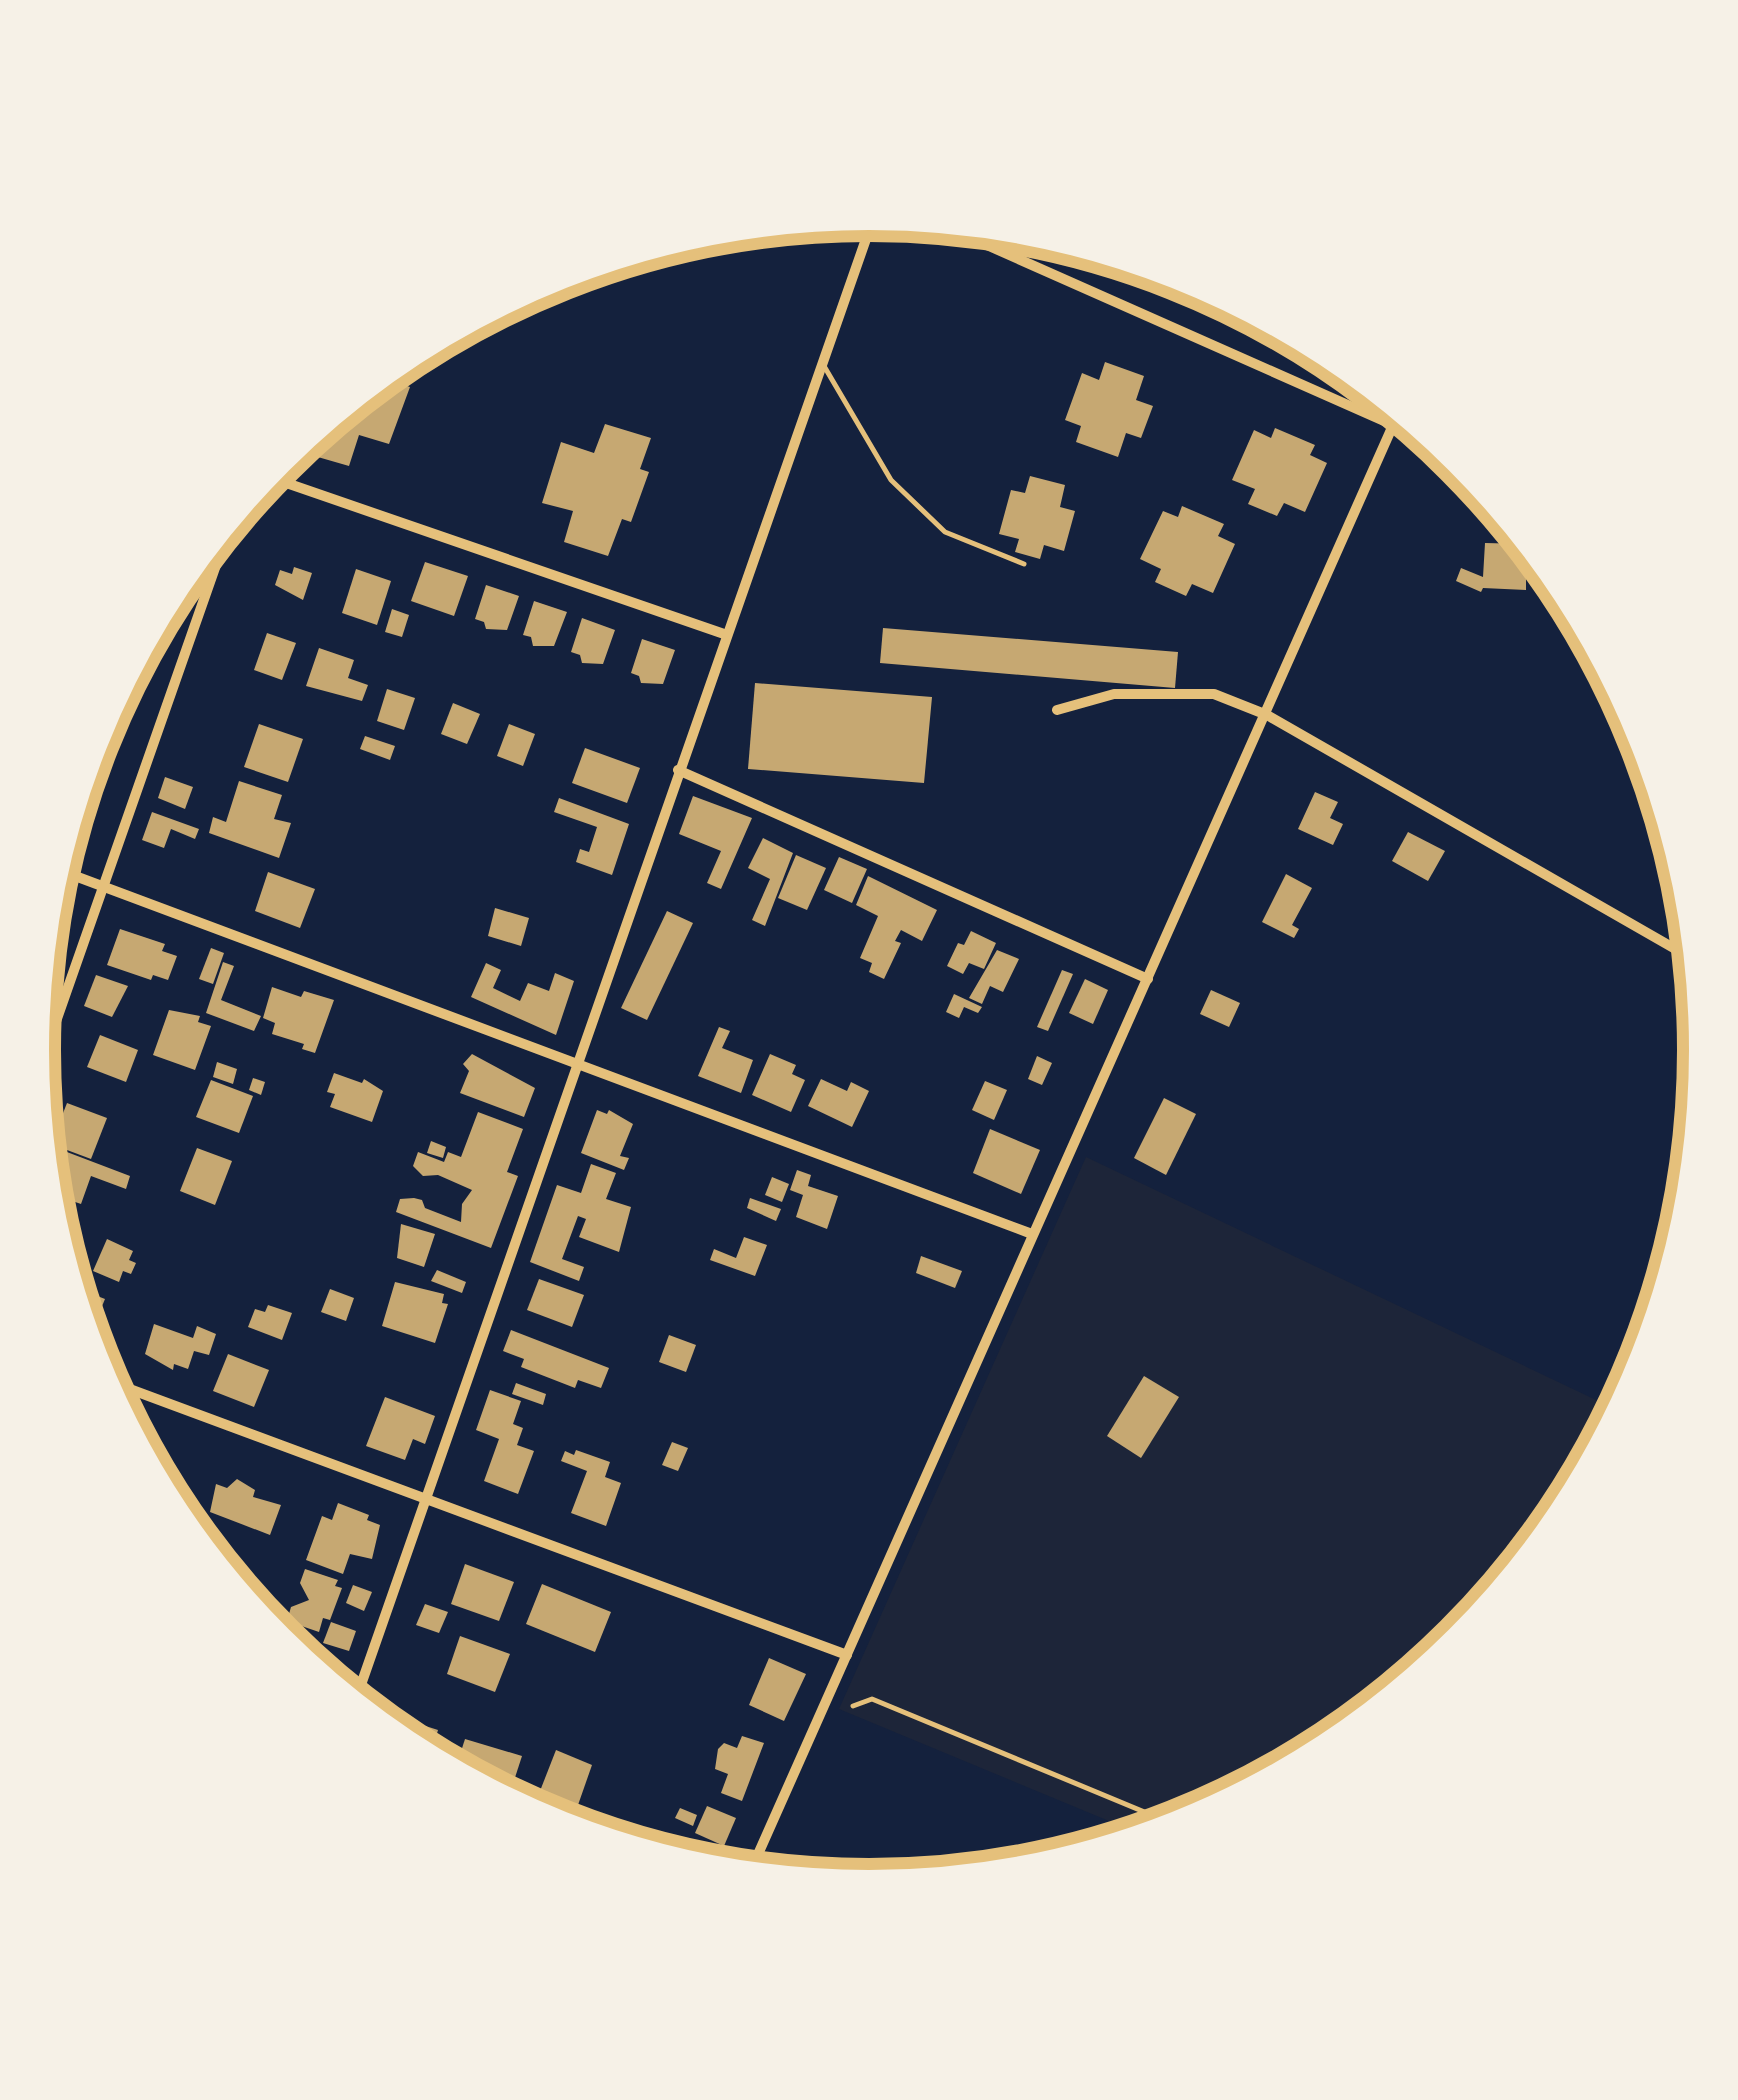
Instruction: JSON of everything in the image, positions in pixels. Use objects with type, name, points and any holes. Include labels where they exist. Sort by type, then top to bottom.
[{"type":"street","points":[[361,1686],[867,236]]},
{"type":"street","points":[[989,245],[1373,410]]},
{"type":"street","points":[[757,1856],[1392,427]]},
{"type":"street","points":[[285,483],[726,635]]},
{"type":"street","points":[[56,1024],[217,563]]},
{"type":"street","points":[[1057,710],[1114,694],[1214,694],[1267,715],[1676,949]]},
{"type":"street","points":[[678,770],[1148,980]]},
{"type":"street","points":[[74,876],[1032,1234]]},
{"type":"street","points":[[129,1389],[846,1655]]},
{"type":"lane","points":[[822,364],[891,480],[945,532],[1024,564]]},
{"type":"path","points":[[853,1706],[872,1699],[1149,1814]]},
{"type":"shaded area","points":[[1086,1157],[1602,1403],[1574,1457],[1515,1546],[1445,1626],[1365,1696],[1321,1727],[1276,1755],[1181,1802],[1118,1825],[839,1709]]},
{"type":"building","points":[[1105,362],[1144,376],[1136,400],[1153,406],[1141,438],[1126,433],[1118,457],[1076,442],[1081,426],[1065,420],[1082,373],[1099,380]]},
{"type":"building","points":[[401,384],[410,387],[389,444],[359,435],[349,466],[313,456],[373,404]]},
{"type":"building","points":[[605,424],[651,438],[640,469],[649,472],[631,522],[622,519],[608,556],[564,542],[573,511],[542,503],[561,442],[594,453]]},
{"type":"building","points":[[1275,428],[1315,445],[1310,455],[1327,463],[1305,512],[1284,503],[1277,516],[1248,504],[1255,489],[1232,480],[1254,430],[1271,438]]},
{"type":"building","points":[[1030,476],[1065,485],[1060,507],[1075,511],[1064,551],[1044,545],[1040,559],[1015,552],[1019,539],[999,534],[1011,490],[1025,493]]},
{"type":"building","points":[[1182,506],[1224,524],[1218,536],[1235,544],[1213,593],[1192,584],[1186,596],[1155,582],[1161,569],[1140,559],[1163,511],[1178,517]]},
{"type":"building","points":[[1485,543],[1506,544],[1531,577],[1526,577],[1526,590],[1483,588],[1481,592],[1456,581],[1461,568],[1483,577]]},
{"type":"building","points":[[425,562],[468,576],[454,616],[411,601]]},
{"type":"building","points":[[294,567],[312,573],[303,600],[275,585],[280,570],[292,574]]},
{"type":"building","points":[[356,569],[391,581],[377,625],[342,613]]},
{"type":"building","points":[[486,585],[519,596],[507,630],[486,629],[484,622],[475,619]]},
{"type":"building","points":[[534,601],[567,612],[554,646],[533,646],[531,637],[523,635]]},
{"type":"building","points":[[392,609],[409,615],[402,637],[385,632]]},
{"type":"building","points":[[582,618],[615,630],[603,664],[582,663],[580,655],[571,652]]},
{"type":"building","points":[[883,628],[1178,652],[1175,688],[880,663]]},
{"type":"building","points":[[267,633],[296,643],[282,680],[254,670]]},
{"type":"building","points":[[642,639],[675,650],[663,684],[641,683],[639,676],[631,673]]},
{"type":"building","points":[[319,648],[354,660],[348,678],[368,685],[362,701],[306,686]]},
{"type":"building","points":[[755,683],[932,697],[924,783],[748,769]]},
{"type":"building","points":[[387,689],[415,698],[404,730],[377,721]]},
{"type":"building","points":[[453,703],[480,714],[467,744],[441,734]]},
{"type":"building","points":[[259,724],[303,739],[288,782],[244,767]]},
{"type":"building","points":[[509,724],[535,734],[523,766],[497,756]]},
{"type":"building","points":[[365,736],[395,746],[390,760],[360,749]]},
{"type":"building","points":[[585,748],[640,768],[627,803],[572,783]]},
{"type":"building","points":[[165,777],[193,787],[185,809],[158,798]]},
{"type":"building","points":[[239,781],[282,795],[274,819],[291,823],[279,858],[209,833],[213,817],[226,822]]},
{"type":"building","points":[[1315,792],[1338,802],[1330,818],[1343,824],[1333,845],[1298,829]]},
{"type":"building","points":[[693,796],[752,818],[721,889],[707,883],[721,851],[679,834]]},
{"type":"building","points":[[559,798],[629,824],[612,875],[576,862],[580,849],[589,852],[597,827],[554,812]]},
{"type":"building","points":[[152,812],[199,829],[195,839],[171,829],[164,848],[142,840]]},
{"type":"building","points":[[1408,832],[1445,851],[1428,881],[1392,861]]},
{"type":"building","points":[[763,838],[793,853],[765,926],[752,920],[770,879],[748,868]]},
{"type":"building","points":[[796,855],[826,868],[807,910],[778,898]]},
{"type":"building","points":[[839,857],[867,869],[852,903],[824,890]]},
{"type":"building","points":[[268,872],[315,889],[300,928],[255,911]]},
{"type":"building","points":[[1286,874],[1312,888],[1292,925],[1299,929],[1294,938],[1262,922]]},
{"type":"building","points":[[868,876],[937,910],[922,941],[901,930],[895,941],[901,943],[884,979],[869,972],[872,963],[860,958],[878,916],[856,905]]},
{"type":"building","points":[[495,908],[529,918],[521,946],[488,936]]},
{"type":"building","points":[[667,911],[693,923],[647,1020],[621,1008]]},
{"type":"building","points":[[120,929],[165,944],[162,951],[177,956],[168,980],[153,975],[151,980],[107,965]]},
{"type":"building","points":[[971,931],[996,943],[984,969],[969,963],[963,974],[947,966],[958,943],[964,945]]},
{"type":"building","points":[[211,948],[224,953],[213,984],[199,979]]},
{"type":"building","points":[[997,950],[1019,959],[1003,992],[990,986],[982,1004],[969,998]]},
{"type":"building","points":[[223,962],[234,966],[221,1000],[261,1016],[254,1031],[206,1013]]},
{"type":"building","points":[[486,963],[501,970],[493,988],[520,1001],[528,983],[549,991],[555,973],[574,981],[556,1035],[471,997]]},
{"type":"building","points":[[1062,970],[1073,974],[1048,1031],[1037,1027]]},
{"type":"building","points":[[96,975],[128,986],[112,1017],[84,1006]]},
{"type":"building","points":[[1085,979],[1108,990],[1093,1024],[1069,1013]]},
{"type":"building","points":[[272,987],[301,997],[304,991],[334,1000],[315,1053],[302,1049],[304,1044],[272,1034],[275,1023],[263,1018]]},
{"type":"building","points":[[1211,990],[1240,1003],[1229,1027],[1200,1014]]},
{"type":"building","points":[[954,994],[982,1007],[978,1013],[964,1007],[959,1018],[946,1012]]},
{"type":"building","points":[[169,1010],[200,1016],[198,1022],[211,1026],[195,1070],[153,1055]]},
{"type":"building","points":[[719,1027],[730,1031],[722,1048],[753,1060],[741,1093],[698,1076]]},
{"type":"building","points":[[100,1035],[138,1050],[126,1082],[87,1067]]},
{"type":"building","points":[[472,1054],[535,1088],[524,1117],[460,1093],[469,1071],[463,1064]]},
{"type":"building","points":[[770,1054],[796,1065],[792,1074],[805,1080],[791,1112],[752,1095]]},
{"type":"building","points":[[1037,1056],[1052,1063],[1042,1085],[1028,1079]]},
{"type":"building","points":[[217,1062],[237,1069],[233,1084],[213,1077]]},
{"type":"building","points":[[334,1073],[362,1083],[364,1079],[383,1091],[372,1122],[330,1107],[335,1094],[327,1092]]},
{"type":"building","points":[[253,1078],[265,1082],[261,1095],[249,1090]]},
{"type":"building","points":[[821,1079],[847,1091],[851,1082],[869,1091],[852,1127],[808,1106]]},
{"type":"building","points":[[211,1080],[253,1096],[239,1133],[196,1117]]},
{"type":"building","points":[[985,1081],[1007,1090],[994,1120],[972,1110]]},
{"type":"building","points":[[1164,1098],[1196,1114],[1166,1175],[1134,1158]]},
{"type":"building","points":[[67,1103],[107,1118],[91,1159],[61,1148],[59,1124]]},
{"type":"building","points":[[597,1110],[607,1114],[609,1110],[633,1124],[620,1156],[629,1158],[624,1170],[581,1153]]},
{"type":"building","points":[[478,1112],[523,1129],[507,1172],[518,1176],[491,1248],[396,1212],[400,1199],[414,1198],[422,1200],[425,1208],[461,1222],[462,1204],[472,1190],[438,1175],[423,1176],[413,1166],[418,1152],[444,1162],[448,1152],[461,1157]]},
{"type":"building","points":[[990,1129],[1040,1150],[1021,1194],[973,1173]]},
{"type":"building","points":[[431,1141],[446,1147],[443,1158],[427,1153]]},
{"type":"building","points":[[197,1148],[232,1161],[215,1205],[180,1191]]},
{"type":"building","points":[[61,1150],[130,1176],[126,1189],[91,1176],[81,1204],[69,1200]]},
{"type":"building","points":[[591,1164],[616,1173],[606,1199],[631,1207],[619,1252],[579,1237],[586,1219],[578,1216],[562,1259],[584,1267],[579,1281],[530,1262],[557,1185],[581,1193]]},
{"type":"building","points":[[797,1170],[811,1175],[808,1186],[838,1196],[827,1229],[796,1217],[803,1195],[790,1190]]},
{"type":"building","points":[[772,1177],[789,1184],[782,1202],[765,1195]]},
{"type":"building","points":[[750,1198],[781,1209],[776,1221],[747,1208]]},
{"type":"building","points":[[401,1224],[435,1234],[424,1267],[397,1258]]},
{"type":"building","points":[[744,1237],[767,1245],[755,1276],[710,1260],[714,1249],[736,1258]]},
{"type":"building","points":[[107,1239],[133,1251],[129,1260],[136,1263],[131,1274],[123,1271],[119,1282],[93,1271]]},
{"type":"building","points":[[921,1256],[962,1271],[955,1288],[916,1273]]},
{"type":"building","points":[[437,1270],[466,1282],[462,1293],[431,1281]]},
{"type":"building","points":[[539,1279],[584,1295],[572,1327],[527,1310]]},
{"type":"building","points":[[395,1282],[444,1294],[442,1303],[448,1304],[435,1343],[382,1326]]},
{"type":"building","points":[[330,1289],[354,1298],[346,1321],[321,1312]]},
{"type":"building","points":[[93,1294],[105,1299],[99,1314]]},
{"type":"building","points":[[268,1305],[292,1313],[282,1340],[248,1327],[255,1309],[265,1312]]},
{"type":"building","points":[[154,1324],[193,1338],[197,1326],[216,1334],[209,1355],[194,1351],[188,1369],[174,1364],[173,1370],[145,1354]]},
{"type":"building","points":[[511,1330],[609,1368],[601,1388],[578,1380],[575,1388],[521,1367],[524,1359],[503,1351]]},
{"type":"building","points":[[669,1335],[696,1345],[686,1372],[659,1362]]},
{"type":"building","points":[[228,1354],[269,1370],[254,1407],[213,1391]]},
{"type":"building","points":[[1144,1376],[1179,1397],[1141,1458],[1107,1436]]},
{"type":"building","points":[[516,1383],[546,1394],[543,1405],[512,1394]]},
{"type":"building","points":[[490,1390],[521,1401],[513,1424],[523,1428],[517,1445],[534,1451],[518,1494],[484,1481],[499,1439],[476,1430]]},
{"type":"building","points":[[385,1397],[435,1416],[425,1444],[413,1439],[405,1460],[366,1446]]},
{"type":"building","points":[[672,1442],[688,1448],[678,1471],[662,1465]]},
{"type":"building","points":[[576,1450],[610,1462],[605,1477],[621,1483],[606,1526],[571,1513],[587,1471],[561,1461],[565,1451],[574,1455]]},
{"type":"building","points":[[237,1479],[255,1490],[253,1497],[281,1505],[270,1535],[210,1512],[216,1484],[227,1488]]},
{"type":"building","points":[[338,1503],[369,1515],[367,1520],[380,1525],[372,1559],[350,1554],[343,1574],[306,1560],[322,1516],[332,1520]]},
{"type":"building","points":[[465,1564],[514,1582],[499,1621],[451,1604]]},
{"type":"building","points":[[305,1569],[338,1580],[335,1586],[342,1588],[330,1620],[323,1618],[319,1632],[287,1620],[291,1607],[309,1600],[300,1583]]},
{"type":"building","points":[[542,1584],[611,1612],[595,1652],[526,1624]]},
{"type":"building","points":[[353,1585],[372,1592],[364,1611],[346,1603]]},
{"type":"building","points":[[425,1604],[448,1612],[439,1633],[416,1625]]},
{"type":"building","points":[[331,1622],[356,1631],[349,1651],[323,1643]]},
{"type":"building","points":[[460,1636],[510,1654],[495,1692],[447,1674]]},
{"type":"building","points":[[769,1658],[806,1674],[784,1721],[749,1705]]},
{"type":"building","points":[[407,1720],[438,1730],[436,1739]]},
{"type":"building","points":[[742,1736],[764,1743],[742,1801],[721,1793],[728,1774],[715,1769],[718,1749],[724,1743],[737,1748]]},
{"type":"building","points":[[465,1739],[522,1756],[514,1782],[460,1754]]},
{"type":"building","points":[[556,1750],[592,1765],[578,1805],[540,1791]]},
{"type":"building","points":[[707,1806],[736,1818],[724,1846],[695,1833]]},
{"type":"building","points":[[680,1808],[697,1815],[693,1826],[675,1818]]}]
